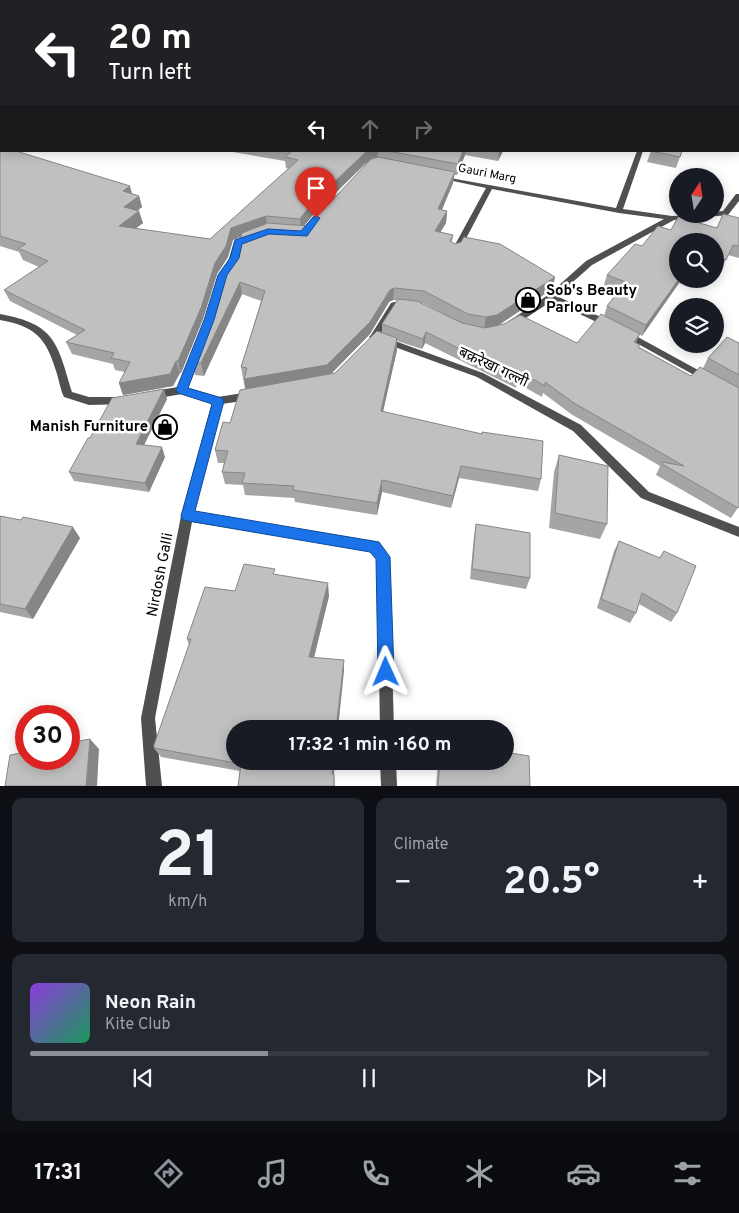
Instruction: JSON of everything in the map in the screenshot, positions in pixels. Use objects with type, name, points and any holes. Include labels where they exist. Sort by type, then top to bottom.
[{"type":"street","points":[[619,210],[640,152]]},
{"type":"street","name":"Gauri Marg","points":[[434,175],[669,218]]},
{"type":"street","points":[[455,252],[490,186]]},
{"type":"street","points":[[724,213],[739,196]]},
{"type":"street","points":[[507,326],[551,297],[590,263],[669,220]]},
{"type":"street","points":[[227,269],[234,258],[238,242],[260,234]]},
{"type":"street","points":[[551,297],[617,328],[713,382]]},
{"type":"street","name":"बक्ररेखा गल्ली","points":[[419,307],[394,305],[371,340],[480,375],[577,428],[645,495],[739,532]]},
{"type":"street","points":[[0,317],[13,319],[40,330],[52,343],[68,394],[89,401],[115,402],[182,390],[218,401],[256,395]]},
{"type":"street","points":[[182,390],[199,346]]},
{"type":"street","name":"Nirdosh Galli","points":[[154,786],[148,718],[188,516],[218,401]]},
{"type":"street","points":[[188,516],[374,546],[383,557],[387,720]]},
{"type":"street","points":[[388,770],[389,786]]},
{"type":"building","points":[[0,152],[19,152],[130,186],[123,191],[139,196],[124,207],[139,211],[119,226],[210,239],[298,160],[285,157],[291,152],[366,152],[311,204],[300,219],[266,216],[231,228],[226,246],[215,263],[201,308],[178,361],[176,361],[170,374],[119,383],[130,362],[111,358],[114,353],[66,342],[85,330],[4,290],[48,261],[18,248],[26,244],[0,236]]},
{"type":"building","points":[[393,152],[463,152],[458,164]]},
{"type":"building","points":[[656,152],[682,152],[680,157]]},
{"type":"building","points":[[378,157],[455,172],[438,209],[447,211],[435,231],[453,235],[450,241],[455,244],[461,242],[464,237],[500,244],[555,277],[497,315],[486,317],[468,314],[424,291],[394,288],[390,290],[370,322],[327,365],[244,379],[247,368],[241,367],[265,291],[240,282],[201,363],[192,363],[227,264],[238,247],[242,233],[268,223],[308,226],[371,159]]},
{"type":"building","points":[[724,214],[739,218],[739,246],[733,245],[726,260],[724,259],[724,233],[669,233],[669,288],[673,288],[646,325],[607,306],[626,282],[607,275],[635,244],[642,246],[658,226],[671,230],[675,223],[699,223],[717,228],[719,223],[724,223]]},
{"type":"building","points":[[398,299],[417,301],[462,323],[485,328],[504,324],[520,315],[577,343],[601,314],[640,334],[634,342],[640,345],[638,347],[691,376],[700,367],[739,388],[738,508],[662,464],[662,462],[684,466],[574,403],[545,382],[545,386],[519,371],[518,378],[426,332],[423,339],[382,324]]},
{"type":"building","points":[[377,331],[397,338],[381,411],[482,434],[482,432],[543,441],[541,479],[461,466],[453,496],[382,480],[377,503],[293,490],[294,486],[242,483],[245,473],[222,472],[228,451],[215,450],[223,422],[230,423],[240,390],[335,373]]},
{"type":"building","points":[[727,337],[739,343],[739,375],[708,358],[713,353],[724,353],[724,340]]},
{"type":"building","points":[[164,389],[136,444],[162,447],[145,483],[69,472],[112,398]]},
{"type":"building","points":[[559,455],[608,466],[607,524],[555,513]]},
{"type":"building","points":[[0,516],[21,520],[23,517],[73,527],[25,609],[0,604]]},
{"type":"building","points":[[476,524],[530,533],[530,578],[472,569]]},
{"type":"building","points":[[619,541],[660,558],[664,551],[696,566],[677,613],[642,593],[636,613],[601,599]]},
{"type":"building","points":[[244,564],[275,569],[273,574],[328,583],[309,657],[344,660],[337,720],[226,720],[226,761],[154,748],[191,639],[187,639],[205,587],[235,591]]},
{"type":"building","points":[[90,739],[86,786],[5,786],[10,755],[15,754],[15,770],[80,770],[80,741]]},
{"type":"building","points":[[514,754],[529,756],[530,786],[438,786],[439,770],[514,770]]},
{"type":"building","points":[[240,770],[332,770],[332,774],[334,774],[334,786],[238,786]]},
{"type":"place","name":"Sob's Beauty Parlour","points":[[528,300]]},
{"type":"place","name":"Manish Furniture","points":[[165,427]]},
{"type":"route","points":[[316,218],[304,234],[268,231],[238,242],[234,258],[223,275],[209,320],[182,390],[218,401],[188,516],[374,546],[383,557],[386,672]]}]
